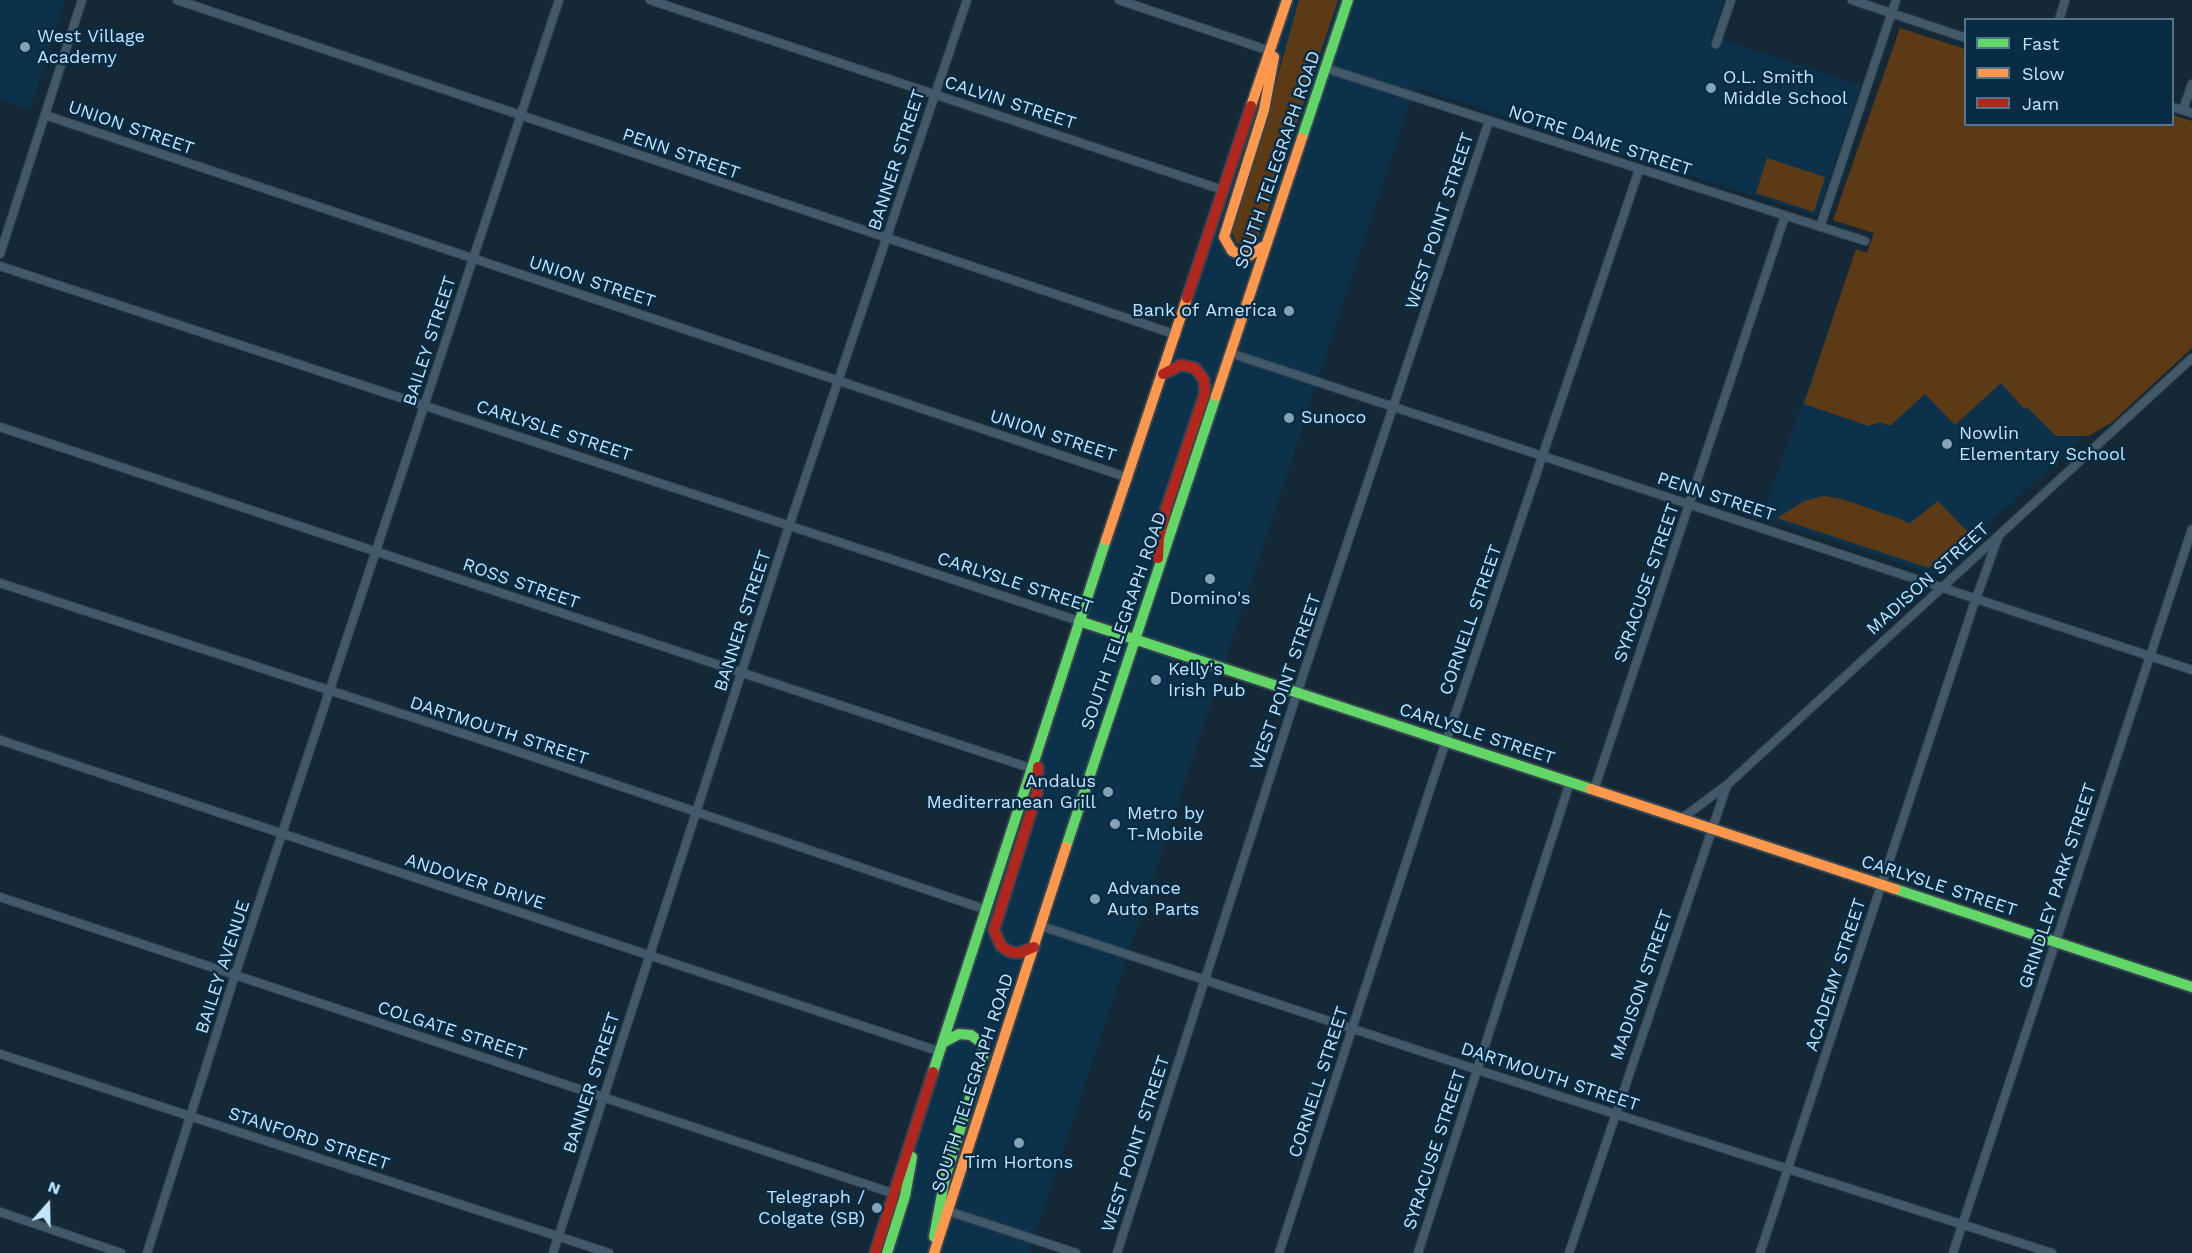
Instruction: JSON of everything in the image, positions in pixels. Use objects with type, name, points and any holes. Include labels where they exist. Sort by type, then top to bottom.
[{"type":"main road","points":[[875,1253],[1079,621],[1177,335],[1287,0]]},
{"type":"main road","name":"SOUTH TELEGRAPH ROAD","points":[[934,1253],[1348,0]]},
{"type":"main road","points":[[1267,244],[1260,251],[1247,257],[1232,251],[1224,237],[1264,110],[1277,29]]},
{"type":"main road","points":[[1158,571],[1159,538],[1166,509],[1205,393],[1202,374],[1195,368],[1181,365],[1163,374]]},
{"type":"main road","name":"CARLYSLE STREET","points":[[1079,621],[2192,987]]},
{"type":"main road","points":[[1034,947],[1019,953],[1010,952],[1001,946],[994,930],[1037,793],[1038,751]]},
{"type":"main road","points":[[934,1253],[935,1223],[945,1178],[984,1053],[983,1044],[971,1035],[959,1034],[943,1047]]},
{"type":"main road","points":[[887,1253],[912,1168],[914,1134]]},
{"type":"street","points":[[0,254],[82,0]]},
{"type":"street","name":"PENN STREET","points":[[177,0],[1177,335]]},
{"type":"street","name":"BAILEY STREET","points":[[329,691],[559,0]]},
{"type":"street","name":"CALVIN STREET","points":[[650,0],[1223,190]]},
{"type":"street","name":"BANNER STREET","points":[[553,1253],[789,526],[967,0]]},
{"type":"street","points":[[1119,0],[1270,51]]},
{"type":"street","points":[[1716,44],[1731,0]]},
{"type":"street","points":[[1852,0],[1964,38]]},
{"type":"street","points":[[1820,227],[1896,0]]},
{"type":"street","points":[[2060,18],[2065,0]]},
{"type":"street","name":"NOTRE DAME STREET","points":[[1325,68],[1865,241]]},
{"type":"street","points":[[2183,110],[2192,84]]},
{"type":"street","points":[[2174,108],[2192,113]]},
{"type":"street","name":"UNION STREET","points":[[45,115],[1129,478]]},
{"type":"street","name":"WEST POINT STREET","points":[[1117,1253],[1297,693],[1489,121]]},
{"type":"street","name":"CORNELL STREET","points":[[1279,1253],[1446,741],[1639,170]]},
{"type":"street","name":"SYRACUSE STREET","points":[[1594,790],[1785,216]]},
{"type":"street","name":"CARLYSLE STREET","points":[[0,266],[1079,621]]},
{"type":"street","name":"PENN STREET","points":[[1230,353],[2192,670]]},
{"type":"street","name":"MADISON STREET","points":[[1681,819],[1728,784],[2192,358]]},
{"type":"street","name":"ROSS STREET","points":[[0,427],[1033,769]]},
{"type":"street","name":"GRINDLEY PARK STREET","points":[[1953,1253],[2192,529]]},
{"type":"street","name":"ACADEMY STREET","points":[[1760,1253],[1976,598],[2000,535]]},
{"type":"street","name":"DARTMOUTH STREET","points":[[0,583],[987,910]]},
{"type":"street","name":"BAILEY AVENUE","points":[[147,1253],[235,975],[329,691]]},
{"type":"street","name":"ANDOVER DRIVE","points":[[0,740],[650,954],[943,1047]]},
{"type":"street","name":"SYRACUSE STREET","points":[[1418,1253],[1570,782]]},
{"type":"street","name":"MADISON STREET","points":[[1569,1253],[1614,1112],[1728,784]]},
{"type":"street","name":"COLGATE STREET","points":[[0,897],[895,1194]]},
{"type":"street","name":"DARTMOUTH STREET","points":[[1041,926],[1352,1029],[2052,1253]]},
{"type":"street","name":"STANFORD STREET","points":[[0,1054],[609,1253]]},
{"type":"street","points":[[948,1211],[1076,1253]]},
{"type":"street","points":[[0,1212],[121,1253]]},
{"type":"shaded area","name":"West Village Academy","points":[[0,0],[65,0],[30,110],[0,100]]},
{"type":"shaded area","points":[[1287,0],[1724,0],[1711,36],[1861,85],[1817,216],[1415,87],[1029,1253],[875,1253]]},
{"type":"shaded area","points":[[1299,0],[1338,0],[1257,242],[1245,247],[1236,242],[1231,228],[1269,108]]},
{"type":"shaded area","points":[[1900,28],[1964,49],[1964,126],[2174,126],[2174,115],[2192,121],[2192,348],[2111,423],[2088,436],[2056,436],[2027,407],[2024,409],[2001,383],[1955,425],[1925,394],[1890,426],[1880,422],[1869,426],[1804,404],[1856,249],[1867,253],[1874,233],[1833,220]]},
{"type":"shaded area","points":[[1767,158],[1825,177],[1814,212],[1756,193]]},
{"type":"shaded area","points":[[1847,276],[2090,431],[1934,574],[1762,517]]},
{"type":"shaded area","points":[[1824,496],[1842,499],[1909,524],[1938,501],[1970,534],[1929,568],[1777,518],[1804,501]]},
{"type":"traffic: fast","points":[[1302,138],[1348,0]]},
{"type":"traffic: fast","points":[[1066,847],[1216,396]]},
{"type":"traffic: fast","points":[[933,1072],[1106,540]]},
{"type":"traffic: fast","points":[[1079,621],[1591,789]]},
{"type":"traffic: fast","points":[[1895,889],[2192,987]]},
{"type":"traffic: fast","points":[[934,1237],[945,1178],[984,1053],[983,1044],[971,1035],[959,1034],[944,1042]]},
{"type":"traffic: fast","points":[[887,1253],[905,1196],[912,1157]]},
{"type":"traffic: slow","points":[[1251,106],[1287,0]]},
{"type":"traffic: slow","points":[[1266,245],[1247,257],[1232,251],[1224,237],[1264,110],[1274,57]]},
{"type":"traffic: slow","points":[[1216,396],[1302,138]]},
{"type":"traffic: slow","points":[[1106,540],[1187,298]]},
{"type":"traffic: slow","points":[[1591,789],[1895,889]]},
{"type":"traffic: slow","points":[[934,1253],[1066,847]]},
{"type":"traffic: jam","points":[[1187,298],[1251,106]]},
{"type":"traffic: jam","points":[[1158,558],[1159,538],[1166,509],[1205,393],[1204,380],[1195,368],[1181,365],[1163,374]]},
{"type":"traffic: jam","points":[[1034,947],[1019,953],[1010,952],[1001,946],[994,930],[1037,793],[1038,767]]},
{"type":"traffic: jam","points":[[875,1253],[933,1072]]},
{"type":"place","name":"West Village Academy","points":[[25,47]]},
{"type":"place","name":"O.L. Smith Middle School","points":[[1711,88]]},
{"type":"place","name":"Bank of America","points":[[1289,311]]},
{"type":"place","name":"Sunoco","points":[[1289,418]]},
{"type":"place","name":"Nowlin Elementary School","points":[[1947,444]]},
{"type":"place","name":"Domino's","points":[[1210,579]]},
{"type":"place","name":"Kelly's Irish Pub","points":[[1156,680]]},
{"type":"place","name":"Andalus Mediterranean Grill","points":[[1108,792]]},
{"type":"place","name":"Metro by T-Mobile","points":[[1115,824]]},
{"type":"place","name":"Advance Auto Parts","points":[[1095,899]]},
{"type":"place","name":"Tim Hortons","points":[[1019,1143]]},
{"type":"place","name":"Telegraph / Colgate (SB)","points":[[877,1208]]}]
